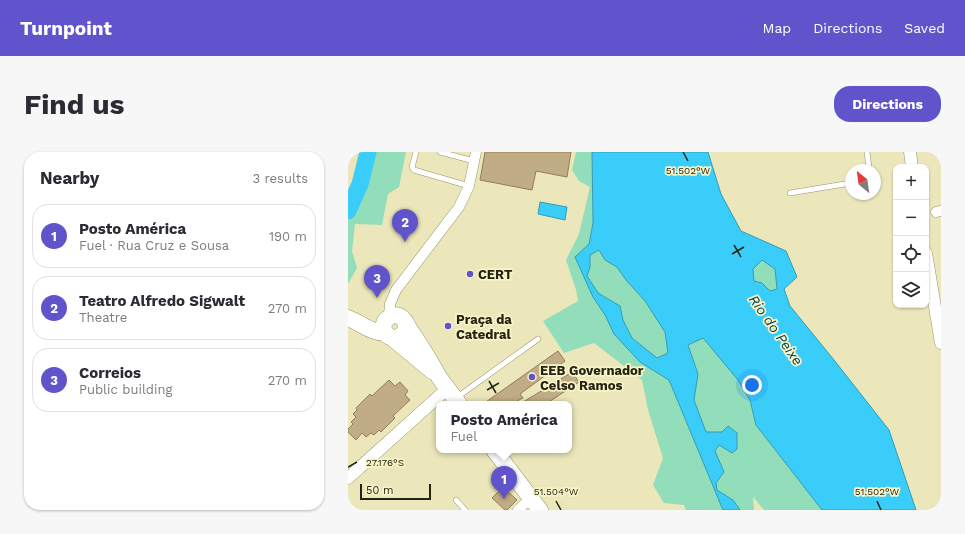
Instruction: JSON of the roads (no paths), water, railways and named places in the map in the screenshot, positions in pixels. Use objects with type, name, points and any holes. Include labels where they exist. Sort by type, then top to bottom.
[{"type":"main road","points":[[350,319],[371,331],[378,333],[393,324],[426,368],[438,375],[454,397]]},
{"type":"main road","points":[[496,453],[535,504]]},
{"type":"street","points":[[910,152],[912,164]]},
{"type":"street","points":[[393,324],[390,304],[396,290],[459,207],[469,186],[476,156]]},
{"type":"street","points":[[929,271],[941,343]]},
{"type":"street","points":[[348,478],[436,411]]},
{"type":"street","points":[[518,510],[535,504]]},
{"type":"lane","points":[[416,152],[412,167],[414,170],[469,186]]},
{"type":"lane","points":[[440,152],[476,156]]},
{"type":"lane","points":[[867,152],[868,164]]},
{"type":"lane","points":[[790,193],[845,184]]},
{"type":"lane","points":[[454,397],[538,339]]},
{"type":"lane","points":[[456,500],[465,510]]},
{"type":"water","name":"Rio do Peixe","points":[[592,152],[708,152],[721,194],[741,231],[786,251],[797,277],[784,289],[790,306],[889,430],[916,510],[822,510],[756,425],[750,400],[738,380],[703,338],[688,345],[698,374],[694,400],[706,432],[722,432],[728,426],[737,433],[737,449],[732,453],[719,445],[715,451],[724,472],[716,483],[717,490],[733,500],[740,510],[723,510],[669,380],[640,362],[614,334],[605,315],[593,297],[575,257],[589,244],[593,223]],"holes":[[[599,250],[605,260],[617,267],[626,280],[645,301],[665,332],[668,353],[657,358],[632,338],[623,320],[620,306],[598,293],[587,276],[590,267],[590,255]],[[762,260],[775,269],[777,289],[770,291],[762,283],[754,281],[753,269]]]},
{"type":"water","points":[[540,202],[567,207],[565,220],[538,214]]},
{"type":"waterway","points":[[348,211],[360,184],[368,152]]},
{"type":"place","name":"Teatro Alfredo Sigwalt","points":[[405,242]]},
{"type":"place","name":"CERT","points":[[470,274]]},
{"type":"place","name":"Correios","points":[[377,298]]},
{"type":"place","name":"Praça da Catedral","points":[[448,326]]},
{"type":"place","name":"EEB Governador Celso Ramos","points":[[532,377]]},
{"type":"place","name":"Posto América","points":[[504,499]]}]
